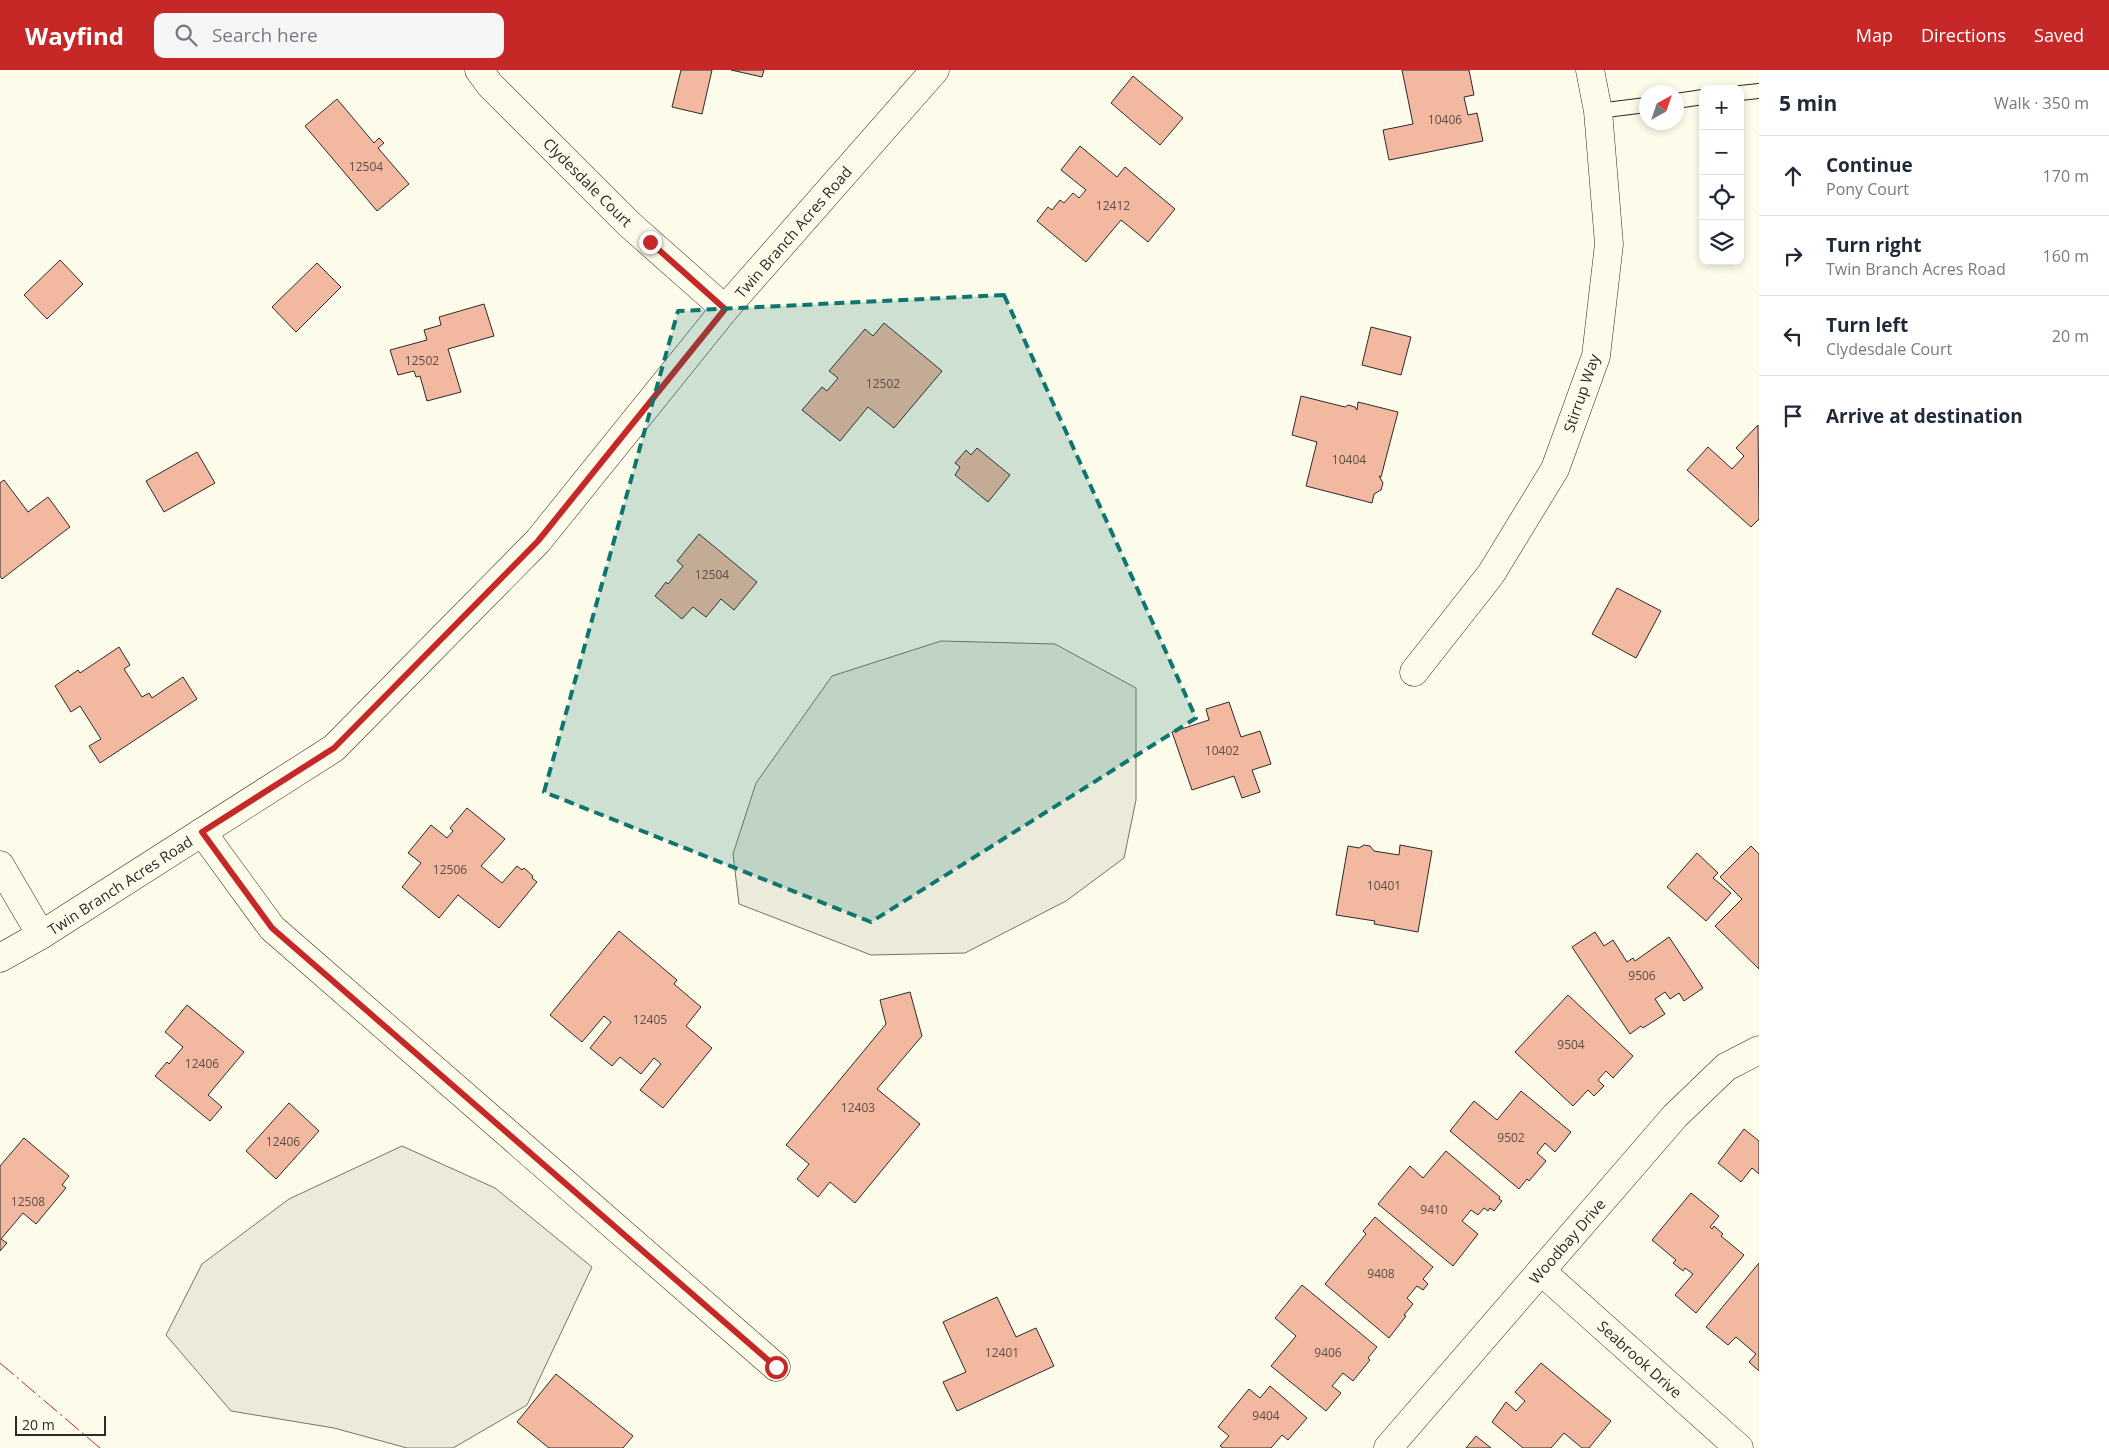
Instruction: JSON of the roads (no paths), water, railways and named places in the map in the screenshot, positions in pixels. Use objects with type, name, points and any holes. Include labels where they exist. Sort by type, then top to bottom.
[{"type":"street","name":"Clydesdale Court","points":[[479,70],[497,92],[629,224],[725,309]]},
{"type":"street","name":"Twin Branch Acres Road","points":[[0,958],[41,935],[334,748],[538,541],[725,309],[935,70]]},
{"type":"street","name":"Stirrup Way","points":[[1414,672],[1491,574],[1555,469],[1596,356],[1610,244],[1598,111],[1590,70]]},
{"type":"street","points":[[202,832],[272,928],[776,1367]]},
{"type":"street","points":[[0,865],[41,935]]},
{"type":"street","name":"Woodbay Drive","points":[[1388,1448],[1675,1116],[1726,1067],[1759,1050]]},
{"type":"street","name":"Seabrook Drive","points":[[1542,1271],[1739,1448]]},
{"type":"lane","points":[[1744,93],[1759,91]]},
{"type":"lane","points":[[1684,100],[1699,98]]},
{"type":"lane","points":[[1598,111],[1639,106]]}]
